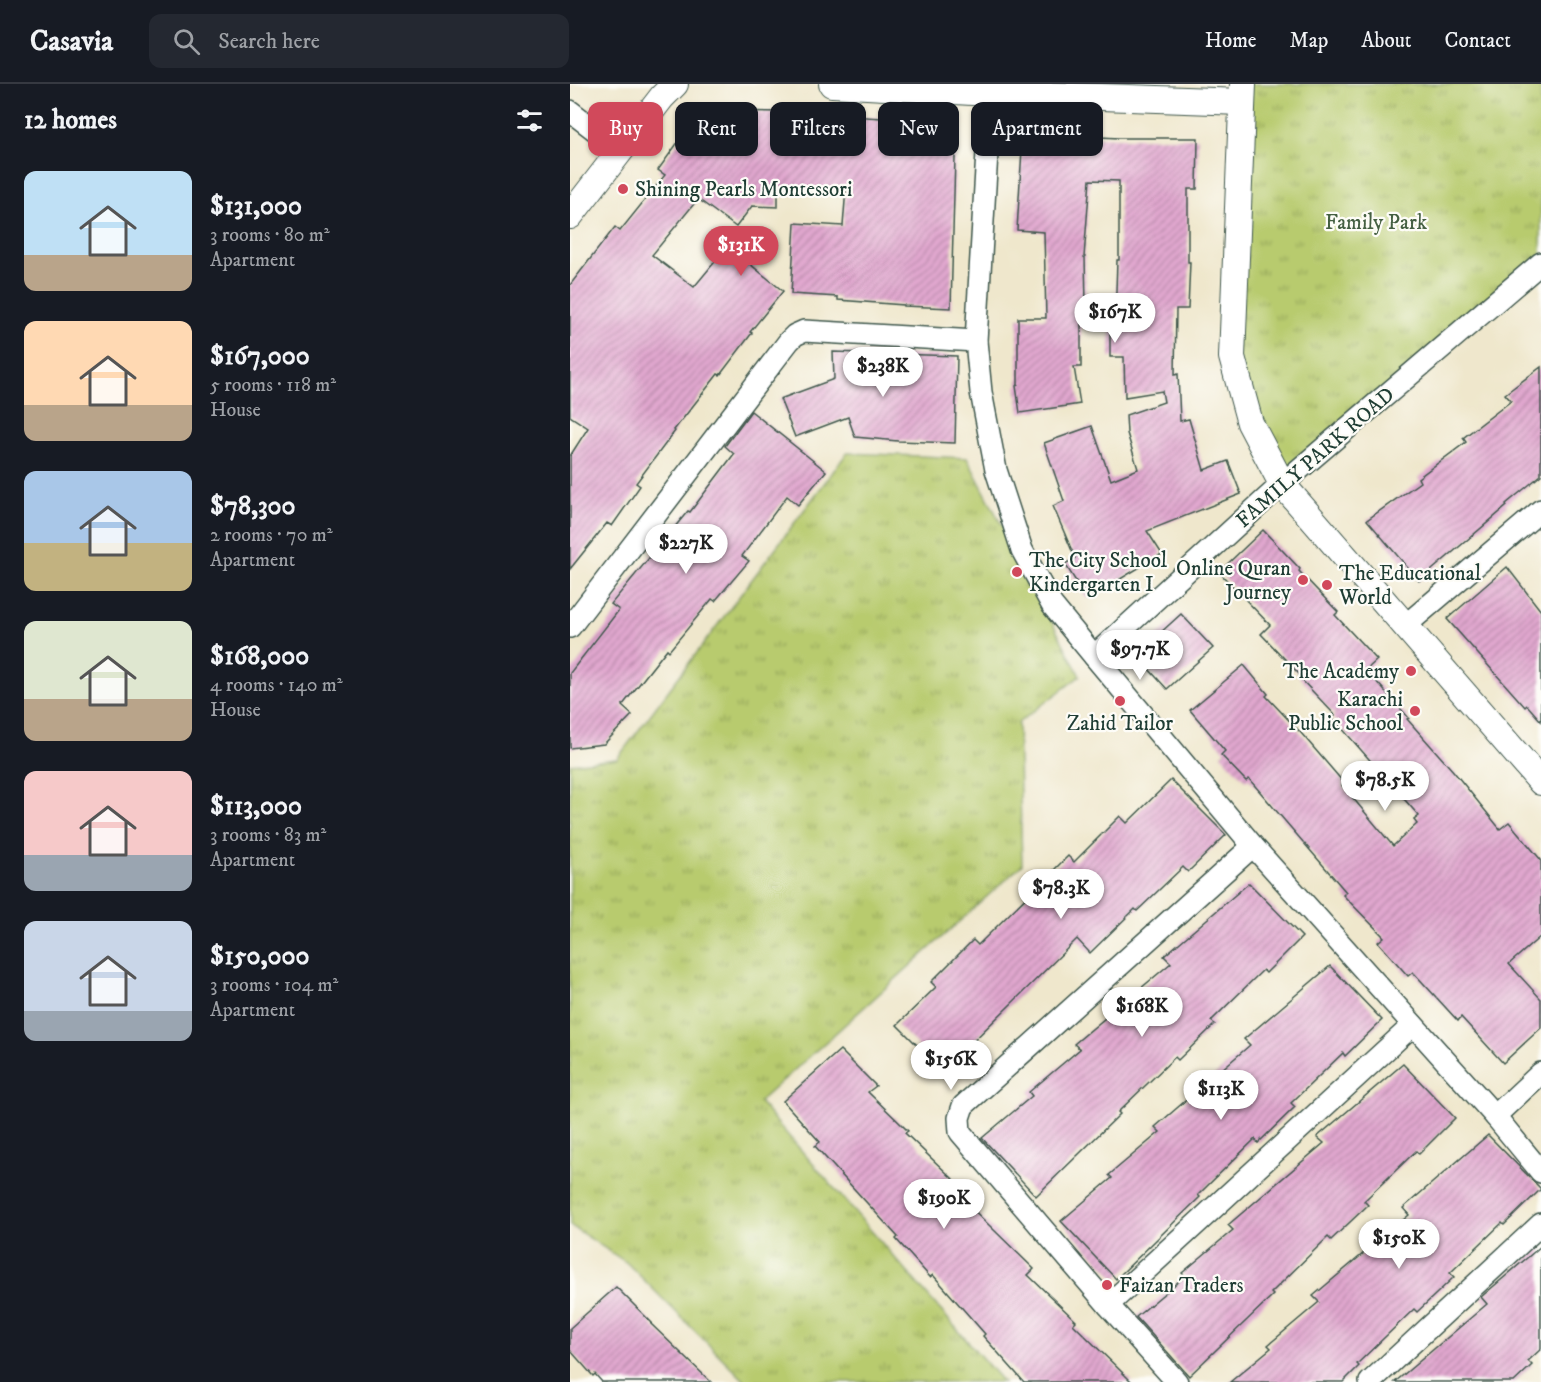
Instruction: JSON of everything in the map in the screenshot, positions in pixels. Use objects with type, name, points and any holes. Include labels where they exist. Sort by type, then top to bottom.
[{"type":"street","points":[[658,102],[675,84]]},
{"type":"street","points":[[832,84],[1243,93],[1232,357],[1250,423],[1282,484],[1541,782]]},
{"type":"street","points":[[990,89],[976,341],[981,392],[996,470],[1022,550],[1052,605],[1094,656],[1253,846],[1495,1116],[1541,1172]]},
{"type":"street","points":[[570,111],[588,125]]},
{"type":"street","points":[[570,216],[616,156]]},
{"type":"street","name":"FAMILY PARK ROAD","points":[[1094,656],[1282,484],[1541,263]]},
{"type":"street","points":[[570,627],[795,335],[804,331],[976,341]]},
{"type":"street","points":[[1406,625],[1541,510]]},
{"type":"street","points":[[1176,1382],[960,1132],[959,1118],[963,1106],[1253,846]]},
{"type":"street","points":[[1108,1305],[1413,1025]]},
{"type":"street","points":[[1495,1116],[1541,1073]]},
{"type":"street","points":[[1370,1382],[1541,1224]]},
{"type":"green space","name":"Family Park","points":[[1245,84],[1541,84],[1541,263],[1282,484],[1232,357]]},
{"type":"green space","points":[[847,453],[967,458],[1080,676],[1018,723],[1022,865],[759,1102],[1003,1382],[746,1382],[627,1263],[570,1225],[570,764],[617,759]]},
{"type":"building","points":[[758,112],[770,112],[770,156],[866,156],[866,117],[878,118],[878,156],[955,156],[951,308],[904,306],[838,300],[838,297],[791,294],[795,223],[843,226],[846,188],[778,188],[778,207],[752,206],[736,227],[698,199],[652,255],[694,287],[728,246],[783,291],[750,332],[752,333],[720,375],[718,374],[674,430],[636,483],[640,486],[612,526],[607,523],[570,569],[570,456],[588,428],[570,416],[570,285],[615,227],[620,231],[665,175],[658,170],[675,146],[675,156],[758,156]]},
{"type":"building","points":[[1103,137],[1198,138],[1197,189],[1188,189],[1188,262],[1190,262],[1188,309],[1176,309],[1175,375],[1178,374],[1180,421],[1189,419],[1204,470],[1228,461],[1241,494],[1147,531],[1162,554],[1087,599],[1065,564],[1075,558],[1053,506],[1064,501],[1044,443],[1092,426],[1111,480],[1138,469],[1127,433],[1126,415],[1164,402],[1162,391],[1125,397],[1124,357],[1110,357],[1110,322],[1115,322],[1117,260],[1119,260],[1119,181],[1090,180],[1084,257],[1086,305],[1081,305],[1081,367],[1074,367],[1080,404],[1020,413],[1016,386],[1018,385],[1018,318],[1046,318],[1044,232],[1017,230],[1022,156],[1103,156]]},
{"type":"building","points":[[833,352],[957,356],[955,443],[855,437],[848,417],[795,437],[780,399],[834,379]]},
{"type":"building","points":[[1541,367],[1541,475],[1419,581],[1367,520],[1420,482],[1418,478],[1466,442],[1463,438],[1511,401],[1505,394]]},
{"type":"building","points":[[751,411],[826,471],[798,505],[787,496],[742,556],[749,561],[715,601],[712,599],[669,651],[667,649],[622,706],[632,715],[604,744],[570,748],[570,673],[619,610],[611,604],[688,511],[690,512],[734,454],[725,446]]},
{"type":"building","points":[[1263,530],[1338,612],[1335,615],[1377,660],[1366,670],[1409,718],[1407,719],[1500,829],[1509,822],[1541,860],[1541,936],[1509,964],[1541,999],[1541,1028],[1503,1063],[1461,1017],[1458,1021],[1413,972],[1408,976],[1378,942],[1384,937],[1343,895],[1346,892],[1249,779],[1246,781],[1221,755],[1225,751],[1190,710],[1244,665],[1268,694],[1266,696],[1344,783],[1342,785],[1393,846],[1417,824],[1414,820],[1419,816],[1332,717],[1335,715],[1261,634],[1270,625],[1219,572]]},
{"type":"building","points":[[1507,567],[1541,611],[1541,721],[1527,705],[1525,707],[1447,619]]},
{"type":"building","points":[[1181,614],[1213,648],[1167,689],[1136,655]]},
{"type":"building","points":[[1171,780],[1226,835],[1188,872],[1183,867],[1090,953],[1077,939],[943,1071],[897,1025],[936,987],[931,982],[973,940],[978,945],[1068,856],[1074,862],[1120,816],[1127,823]]},
{"type":"building","points":[[1249,883],[1302,937],[1266,973],[1263,970],[1211,1021],[1215,1024],[1178,1060],[1175,1057],[1036,1196],[982,1138],[1032,1096],[1029,1092],[1080,1049],[1074,1044],[1171,963],[1164,956]]},
{"type":"building","points":[[1330,966],[1382,1020],[1345,1056],[1343,1053],[1291,1103],[1295,1107],[1258,1143],[1255,1139],[1198,1195],[1200,1197],[1116,1279],[1061,1221],[1112,1178],[1109,1175],[1160,1132],[1155,1127],[1250,1045],[1244,1039]]},
{"type":"building","points":[[840,1050],[876,1086],[868,1092],[908,1131],[905,1133],[953,1179],[947,1184],[1034,1269],[1028,1275],[1076,1321],[1073,1324],[1132,1382],[1024,1382],[933,1275],[930,1277],[896,1239],[898,1237],[815,1146],[820,1142],[783,1101]]},
{"type":"building","points":[[1403,1064],[1455,1118],[1419,1154],[1416,1151],[1364,1201],[1368,1205],[1331,1240],[1328,1237],[1271,1293],[1273,1295],[1189,1376],[1136,1317],[1185,1276],[1182,1273],[1233,1230],[1228,1225],[1324,1143],[1317,1137]]},
{"type":"building","points":[[1488,1135],[1541,1189],[1450,1273],[1454,1277],[1417,1312],[1414,1309],[1357,1364],[1359,1366],[1343,1382],[1230,1382],[1271,1348],[1268,1345],[1319,1302],[1313,1296],[1409,1215],[1403,1208]]},
{"type":"building","points":[[1541,1246],[1541,1349],[1528,1361],[1532,1365],[1514,1382],[1395,1382],[1487,1304],[1481,1297]]},
{"type":"building","points":[[616,1287],[711,1382],[602,1382],[595,1374],[593,1376],[570,1350],[570,1328]]},
{"type":"place","name":"Shining Pearls Montessori","points":[[623,189]]},
{"type":"place","name":"The City School Kindergarten I","points":[[1017,572]]},
{"type":"place","name":"Online Quran Journey","points":[[1303,580]]},
{"type":"place","name":"The Educational World","points":[[1327,585]]},
{"type":"place","name":"The Academy","points":[[1411,671]]},
{"type":"place","name":"Zahid Tailor","points":[[1120,701]]},
{"type":"place","name":"Karachi Public School","points":[[1415,711]]},
{"type":"place","name":"Faizan Traders","points":[[1107,1285]]}]
